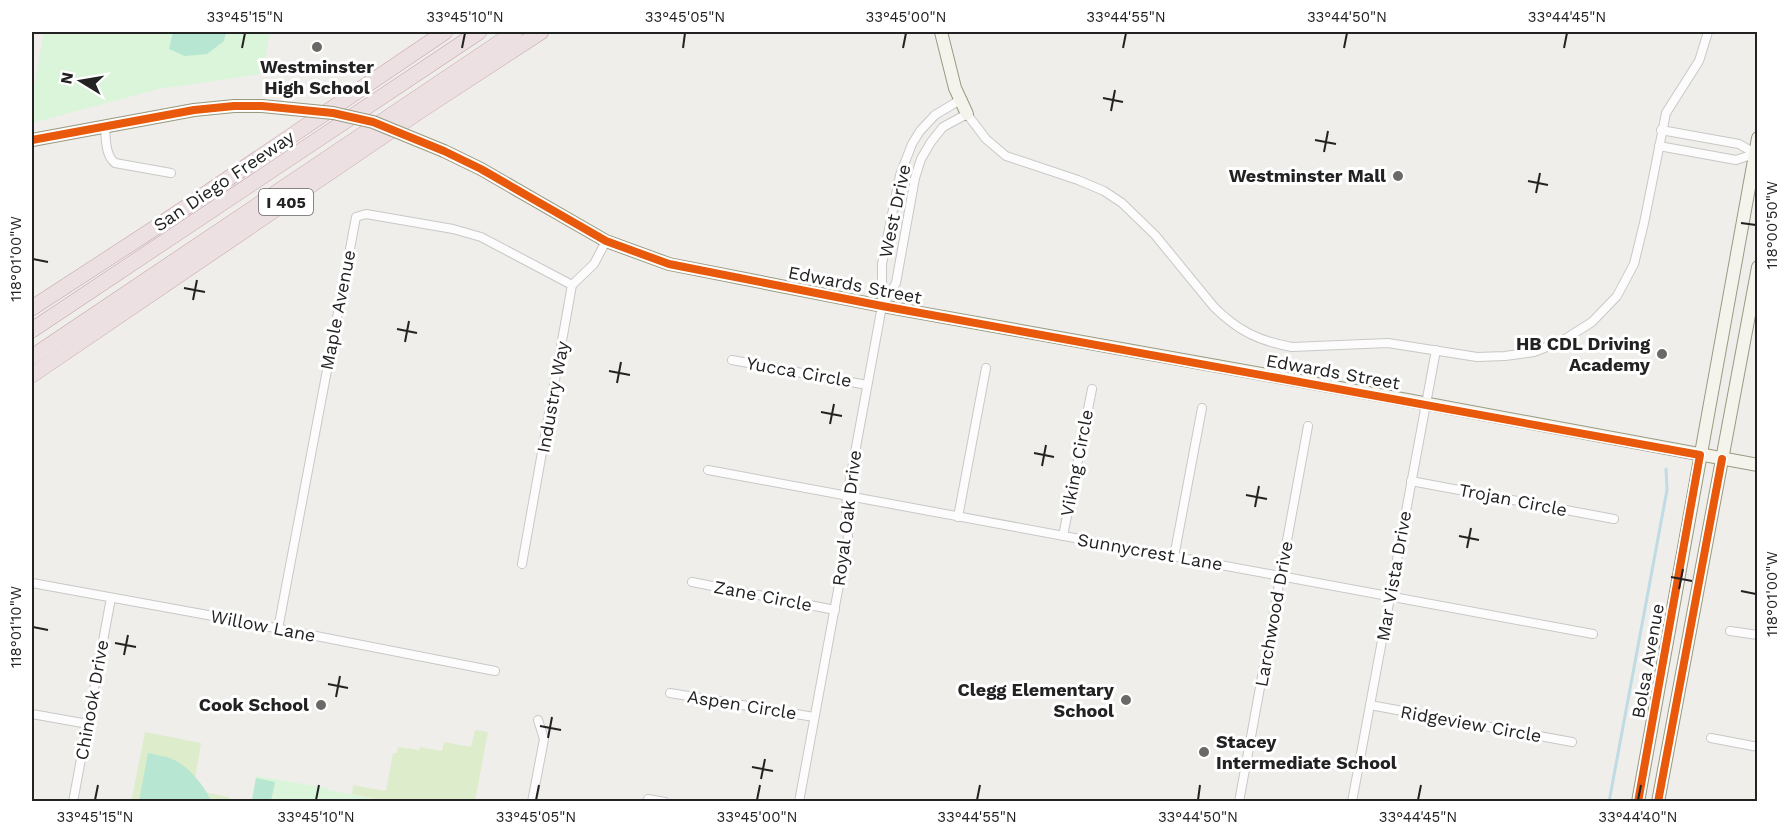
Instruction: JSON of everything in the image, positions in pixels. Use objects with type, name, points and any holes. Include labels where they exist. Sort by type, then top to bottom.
[{"type":"highway","name":"San Diego Freeway","points":[[32,309],[445,32]]},
{"type":"highway","points":[[32,330],[479,32]]},
{"type":"highway","points":[[32,357],[515,32]]},
{"type":"highway","name":"I 405","points":[[32,375],[420,111],[541,32]]},
{"type":"street","points":[[941,32],[960,100],[967,114],[986,139],[1006,156],[1078,180],[1104,191],[1122,203],[1155,235],[1224,318],[1246,333],[1292,347],[1388,343],[1477,357],[1534,352],[1562,341],[1592,322],[1617,296],[1634,264],[1666,113],[1699,61],[1708,32]]},
{"type":"street","name":"West Drive","points":[[882,306],[882,264],[900,176],[906,158],[920,131],[935,115],[960,100]]},
{"type":"street","name":"Edwards Street","points":[[32,140],[194,110],[234,106],[262,106],[333,113],[373,122],[444,151],[481,169],[606,241],[669,264],[882,306],[1758,465]]},
{"type":"street","name":"West Drive","points":[[882,306],[896,283],[915,178],[921,159],[943,127],[967,114]]},
{"type":"street","points":[[105,127],[108,153],[110,159],[115,163],[171,173]]},
{"type":"street","points":[[1661,130],[1739,144],[1756,155]]},
{"type":"street","name":"Bolsa Avenue","points":[[1638,801],[1758,138]]},
{"type":"street","points":[[1659,146],[1736,160],[1756,155]]},
{"type":"street","name":"Maple Avenue","points":[[278,629],[356,217],[366,214],[453,229],[481,237],[572,285]]},
{"type":"street","points":[[572,285],[594,264],[606,241]]},
{"type":"street","name":"Bolsa Avenue","points":[[1658,801],[1758,267]]},
{"type":"street","name":"Industry Way","points":[[522,564],[572,285]]},
{"type":"street","name":"Royal Oak Drive","points":[[799,801],[848,536],[847,496],[882,306]]},
{"type":"street","name":"Mar Vista Drive","points":[[1352,801],[1436,350]]},
{"type":"street","name":"Yucca Circle","points":[[732,360],[867,385]]},
{"type":"street","points":[[958,517],[986,368]]},
{"type":"street","name":"Viking Circle","points":[[1063,536],[1092,389]]},
{"type":"street","points":[[1174,557],[1203,408]]},
{"type":"street","name":"Larchwood Drive","points":[[1239,801],[1308,426]]},
{"type":"street","name":"Sunnycrest Lane","points":[[708,470],[1593,634]]},
{"type":"street","name":"Trojan Circle","points":[[1412,481],[1614,519]]},
{"type":"street","name":"Zane Circle","points":[[692,582],[835,610]]},
{"type":"street","name":"Willow Lane","points":[[32,583],[495,671]]},
{"type":"street","name":"Chinook Drive","points":[[73,801],[111,598]]},
{"type":"street","points":[[1730,631],[1758,635]]},
{"type":"street","name":"Aspen Circle","points":[[670,693],[814,717]]},
{"type":"street","name":"Ridgeview Circle","points":[[1370,705],[1572,742]]},
{"type":"street","points":[[32,714],[88,724]]},
{"type":"street","points":[[532,801],[544,739],[538,720]]},
{"type":"street","points":[[1711,738],[1758,747]]},
{"type":"street","points":[[648,799],[665,801]]},
{"type":"green space","points":[[44,32],[270,32],[262,74],[159,89],[32,123],[32,86],[34,86]]},
{"type":"green space","points":[[173,32],[226,32],[224,41],[207,54],[185,56],[169,49]]},
{"type":"green space","points":[[475,730],[488,732],[475,801],[376,801],[376,799],[352,794],[353,785],[386,791],[393,753],[397,753],[398,747],[419,750],[420,747],[442,751],[444,742],[471,747]]},
{"type":"green space","points":[[145,732],[201,743],[193,790],[229,797],[237,802],[131,802]]},
{"type":"green space","points":[[148,753],[169,758],[183,766],[200,783],[211,801],[139,801]]},
{"type":"green space","points":[[256,776],[377,799],[376,802],[251,802]]},
{"type":"green space","points":[[256,778],[275,782],[271,801],[252,801]]},
{"type":"waterway","points":[[1609,802],[1667,490],[1666,469]]},
{"type":"cycle path","points":[[32,140],[194,110],[234,106],[262,106],[333,113],[373,122],[444,151],[481,169],[606,241],[669,264],[882,306],[1700,455],[1638,802]]},
{"type":"cycle path","points":[[1658,802],[1722,459]]},
{"type":"place","name":"Westminster High School","points":[[317,47]]},
{"type":"place","name":"Westminster Mall","points":[[1398,176]]},
{"type":"place","name":"HB CDL Driving Academy","points":[[1662,354]]},
{"type":"place","name":"Clegg Elementary School","points":[[1126,700]]},
{"type":"place","name":"Cook School","points":[[321,705]]},
{"type":"place","name":"Stacey Intermediate School","points":[[1204,752]]}]
